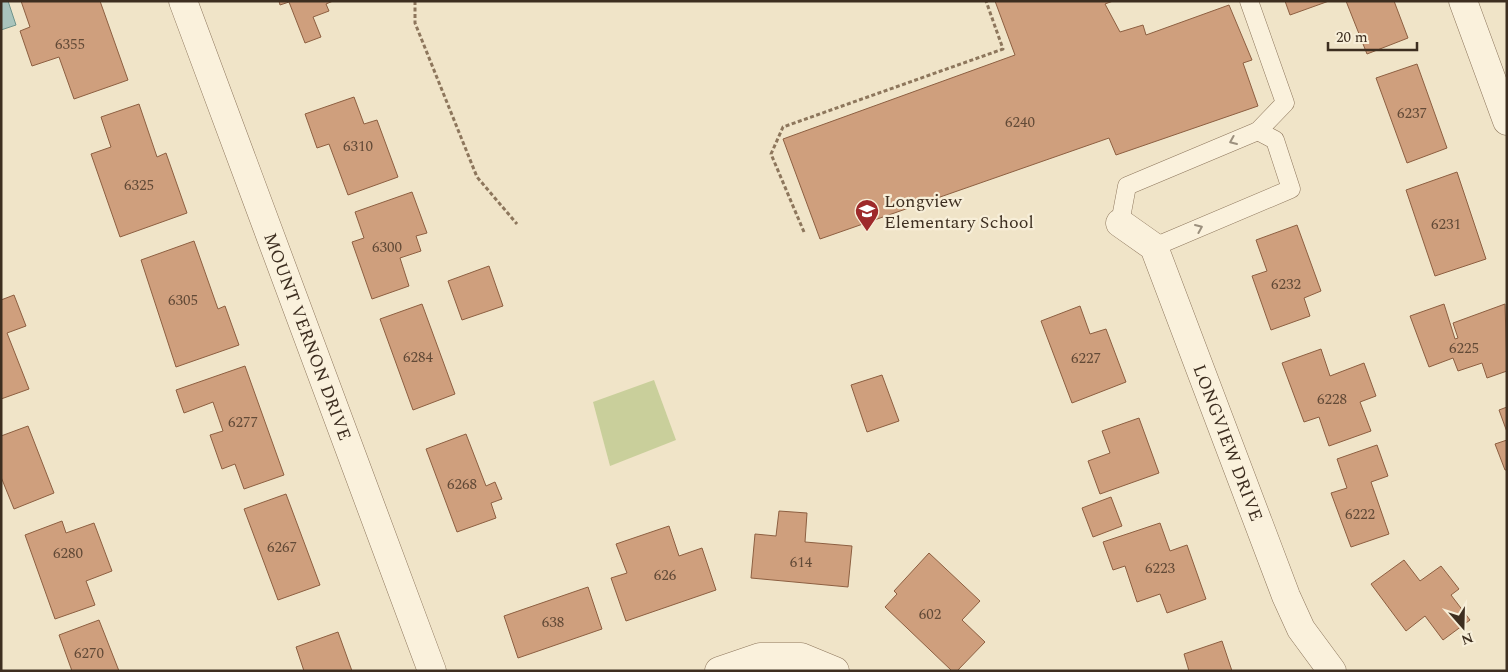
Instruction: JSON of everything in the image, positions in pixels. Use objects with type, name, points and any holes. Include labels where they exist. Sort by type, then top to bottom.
[{"type":"street","name":"MOUNT VERNON DRIVE","points":[[182,1],[432,671]]},
{"type":"street","points":[[1463,1],[1507,121]]},
{"type":"street","points":[[1120,222],[1154,246]]},
{"type":"street","name":"LONGVIEW DRIVE","points":[[1154,246],[1286,596],[1301,629],[1332,671]]},
{"type":"street","points":[[719,671],[760,657],[801,657],[835,671]]},
{"type":"lane","points":[[1120,222],[1127,186],[1258,131],[1285,103],[1249,1]]},
{"type":"lane","points":[[1154,246],[1292,189],[1275,140],[1258,131]]},
{"type":"path","points":[[415,1],[415,23],[477,176],[517,224]]},
{"type":"path","points":[[804,232],[771,154],[783,127],[1003,49],[986,1]]},
{"type":"green space","points":[[654,380],[676,440],[610,466],[593,402]]},
{"type":"water","points":[[1,1],[8,1],[16,25],[1,30]]},
{"type":"building","points":[[21,1],[100,1],[128,80],[74,99],[59,57],[32,66],[20,31],[30,27]]},
{"type":"building","points":[[279,1],[333,1],[326,4],[329,11],[313,17],[321,37],[305,43],[289,2],[280,5]]},
{"type":"building","points":[[995,1],[1113,1],[1105,4],[1120,32],[1143,25],[1146,35],[1229,5],[1252,60],[1243,63],[1258,106],[1116,155],[1109,138],[820,239],[783,139],[1015,55]]},
{"type":"building","points":[[1285,1],[1329,1],[1290,15]]},
{"type":"building","points":[[1346,1],[1394,1],[1408,38],[1367,54]]},
{"type":"building","points":[[1417,64],[1447,148],[1407,163],[1376,78]]},
{"type":"building","points":[[354,97],[364,124],[377,120],[398,177],[348,195],[329,144],[317,148],[305,114]]},
{"type":"building","points":[[139,104],[157,157],[166,153],[187,213],[120,237],[91,154],[111,147],[101,117]]},
{"type":"building","points":[[1457,172],[1486,259],[1435,276],[1406,190]]},
{"type":"building","points":[[412,192],[427,233],[416,236],[421,251],[400,258],[409,286],[372,299],[352,242],[364,238],[355,212]]},
{"type":"building","points":[[1297,225],[1321,291],[1304,298],[1310,316],[1271,330],[1252,276],[1267,271],[1256,240]]},
{"type":"building","points":[[194,241],[218,309],[225,306],[239,345],[176,367],[141,260]]},
{"type":"building","points":[[489,266],[503,306],[462,320],[448,281]]},
{"type":"building","points":[[14,295],[26,326],[7,333],[29,389],[1,399],[1,300]]},
{"type":"building","points":[[422,304],[455,394],[413,410],[380,319]]},
{"type":"building","points":[[1444,304],[1455,339],[1458,338],[1453,323],[1505,304],[1507,371],[1487,378],[1482,363],[1458,371],[1453,358],[1429,367],[1410,316]]},
{"type":"building","points":[[1080,306],[1090,334],[1106,329],[1126,382],[1072,403],[1041,321]]},
{"type":"building","points":[[1321,349],[1330,376],[1364,363],[1376,396],[1360,402],[1371,431],[1329,446],[1319,417],[1304,422],[1282,363]]},
{"type":"building","points":[[245,366],[284,475],[244,489],[235,464],[222,469],[210,435],[223,431],[213,402],[184,413],[176,390]]},
{"type":"building","points":[[882,375],[899,421],[867,432],[851,385]]},
{"type":"building","points":[[1507,407],[1507,432],[1499,410]]},
{"type":"building","points":[[1139,418],[1159,473],[1100,494],[1088,461],[1110,453],[1102,431]]},
{"type":"building","points":[[28,426],[54,493],[14,509],[1,477],[1,436]]},
{"type":"building","points":[[466,434],[486,486],[495,482],[502,499],[491,503],[496,518],[457,532],[426,449]]},
{"type":"building","points":[[1507,440],[1507,470],[1505,470],[1495,444]]},
{"type":"building","points":[[1377,445],[1388,476],[1371,482],[1389,534],[1351,547],[1331,493],[1347,488],[1337,459]]},
{"type":"building","points":[[286,494],[320,585],[278,600],[244,509]]},
{"type":"building","points":[[1111,497],[1122,526],[1093,537],[1082,508]]},
{"type":"building","points":[[779,511],[807,513],[805,542],[852,546],[848,587],[751,578],[755,534],[776,536]]},
{"type":"building","points":[[62,521],[66,533],[94,523],[112,571],[86,581],[95,605],[55,619],[25,535]]},
{"type":"building","points":[[1160,523],[1170,551],[1187,545],[1206,599],[1167,613],[1160,594],[1137,602],[1125,566],[1113,570],[1103,542]]},
{"type":"building","points":[[669,526],[679,556],[702,548],[716,590],[626,621],[611,578],[627,573],[616,544]]},
{"type":"building","points":[[929,553],[980,601],[962,620],[985,642],[957,671],[952,671],[885,607],[897,594],[894,591]]},
{"type":"building","points":[[1404,560],[1420,581],[1441,566],[1459,589],[1451,595],[1470,620],[1443,640],[1425,616],[1406,631],[1371,584]]},
{"type":"building","points":[[588,587],[602,629],[518,658],[504,616]]},
{"type":"building","points":[[99,620],[119,671],[72,671],[59,635]]},
{"type":"building","points":[[338,632],[352,671],[304,671],[296,647]]},
{"type":"building","points":[[1222,641],[1232,671],[1189,671],[1184,654]]},
{"type":"place","name":"Longview Elementary School","points":[[867,232]]}]
